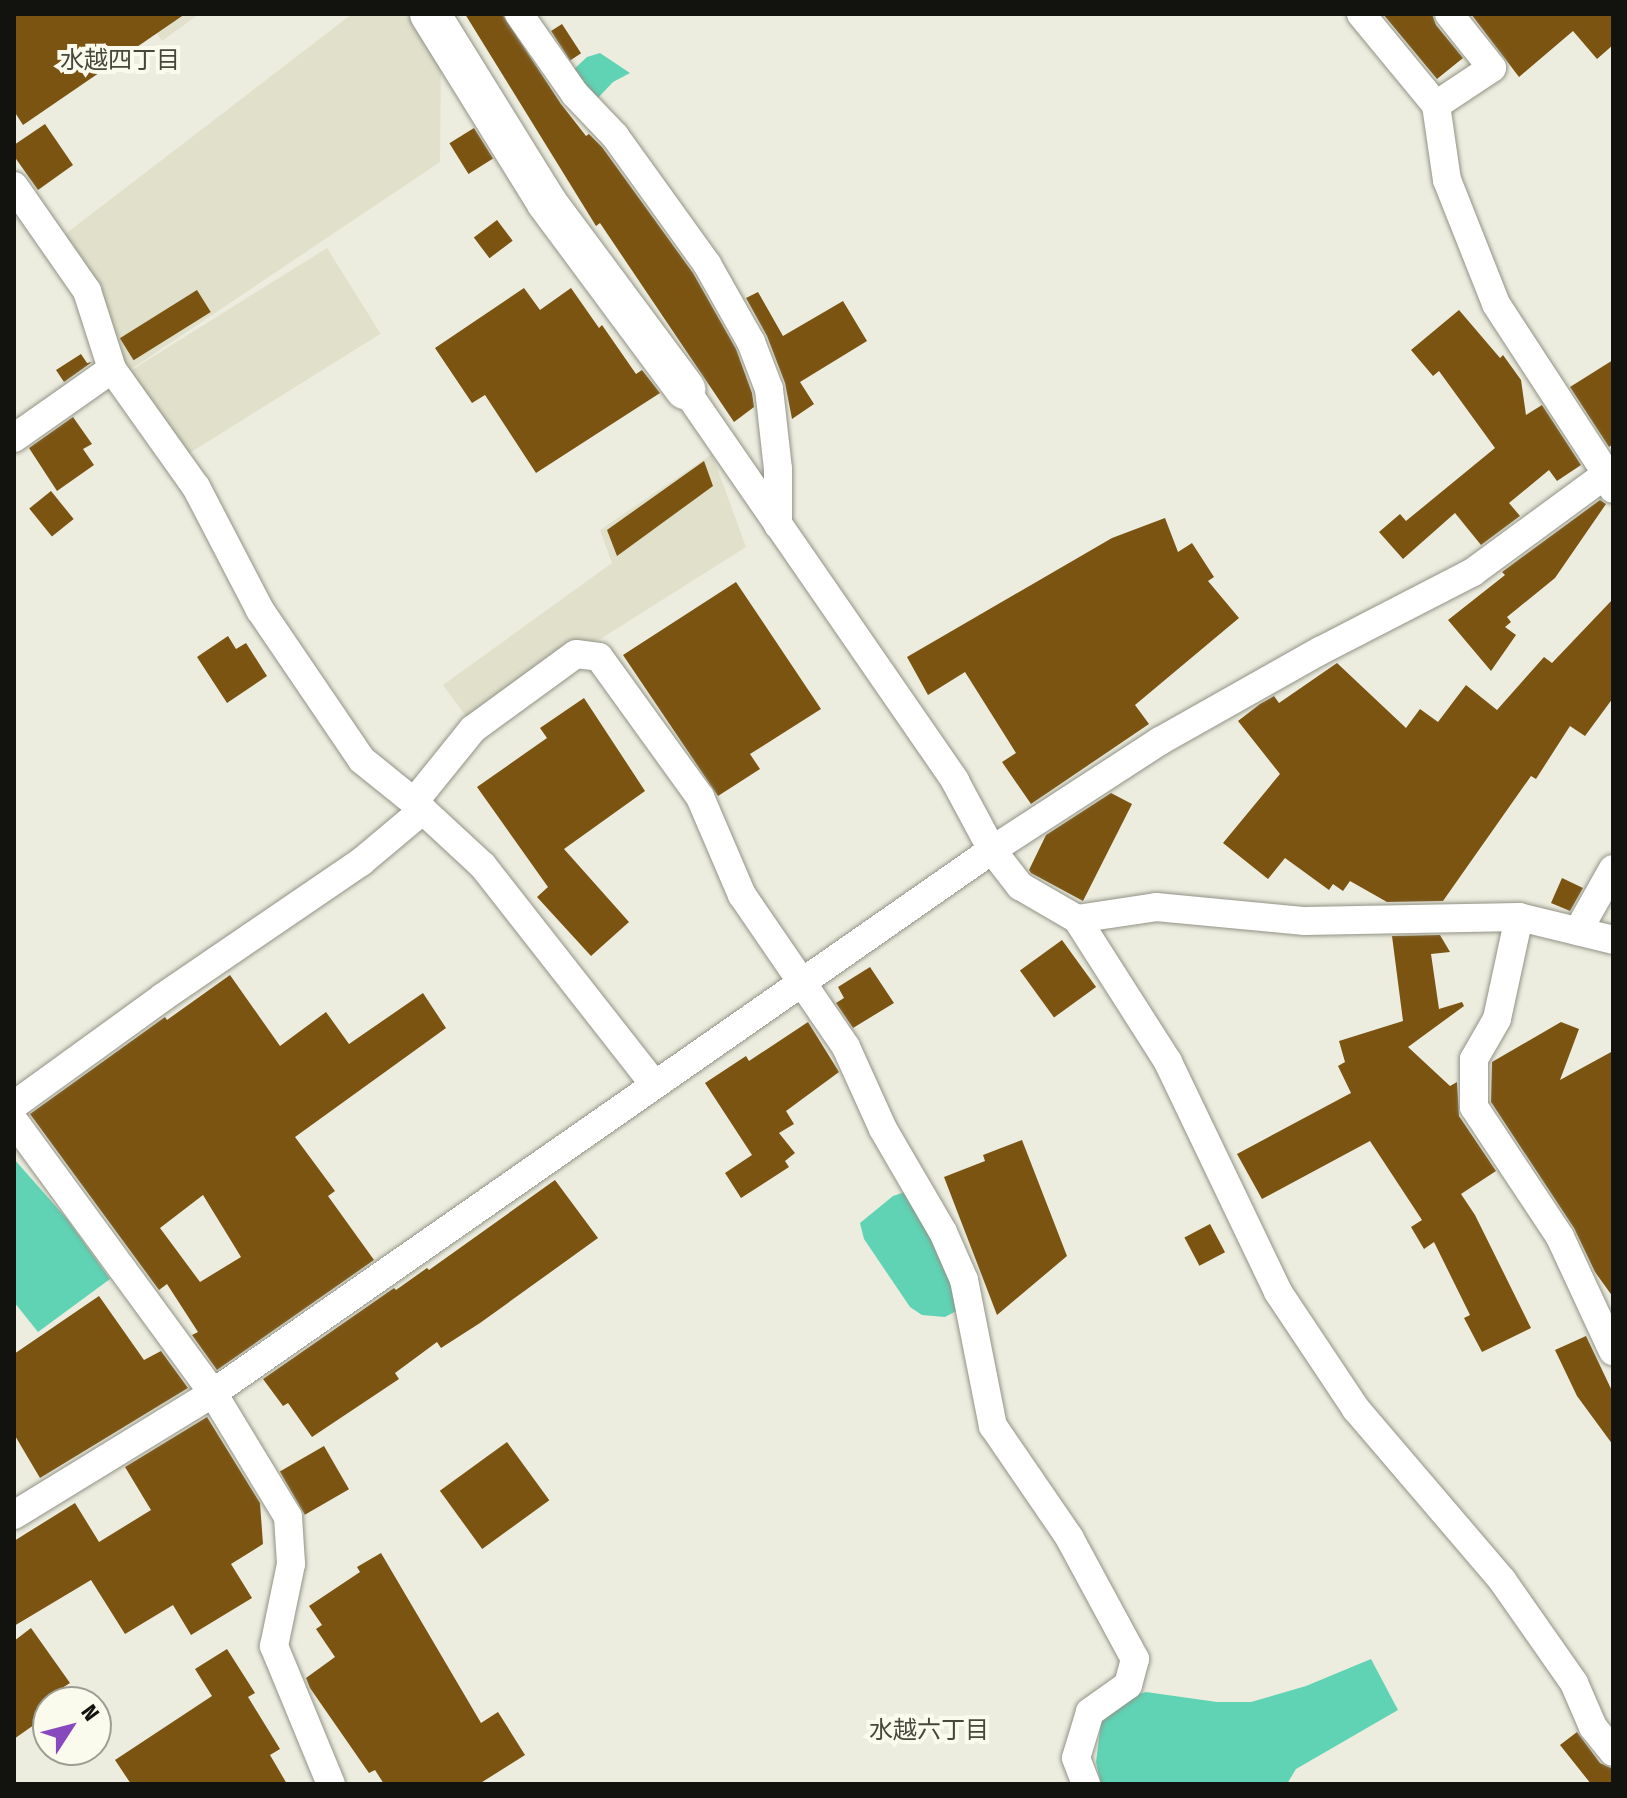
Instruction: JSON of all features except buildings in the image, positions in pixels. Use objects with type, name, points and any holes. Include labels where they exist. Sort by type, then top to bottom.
[{"type":"street","points":[[430,14],[547,203],[685,389],[955,781],[992,850],[1020,886],[1077,919],[1168,1062],[1278,1292],[1356,1409],[1502,1580],[1574,1683],[1593,1727],[1613,1752]]},
{"type":"street","points":[[519,14],[575,94],[615,136],[707,264],[751,342],[769,389],[778,469],[778,525]]},
{"type":"street","points":[[14,1515],[213,1393],[992,850],[1160,741],[1320,651],[1473,572],[1611,478],[1496,304],[1447,180],[1436,105],[1361,14]]},
{"type":"street","points":[[1436,105],[1492,68],[1449,14]]},
{"type":"street","points":[[14,186],[87,291],[112,369],[196,487],[260,610],[362,760],[483,866],[654,1084]]},
{"type":"street","points":[[14,438],[112,369]]},
{"type":"street","points":[[14,1105],[163,997],[361,862],[418,806],[473,729],[576,654],[599,657],[700,797],[742,895],[846,1047],[883,1129],[943,1232],[964,1280],[993,1426],[1069,1537],[1135,1659],[1128,1685],[1090,1712],[1076,1758],[1086,1784]]},
{"type":"street","points":[[1578,931],[1613,869]]},
{"type":"street","points":[[1077,919],[1156,907],[1305,921],[1519,917],[1613,940]]},
{"type":"street","points":[[1519,917],[1497,1019],[1474,1059],[1474,1107],[1560,1237],[1613,1351]]},
{"type":"street","points":[[14,1121],[213,1393],[288,1517],[291,1564],[274,1646],[331,1784]]},
{"type":"shaded area","points":[[144,14],[199,14],[162,41]]},
{"type":"shaded area","points":[[352,14],[414,14],[441,62],[440,162],[127,372],[96,284],[82,257],[64,235]]},
{"type":"shaded area","points":[[600,53],[630,73],[613,82],[597,99],[571,72],[587,57]]},
{"type":"shaded area","points":[[327,248],[381,334],[182,458],[129,372]]},
{"type":"shaded area","points":[[712,454],[746,547],[602,638],[569,649],[471,723],[443,685],[612,563],[600,530]]},
{"type":"shaded area","points":[[14,1159],[67,1219],[110,1279],[38,1332],[14,1302]]},
{"type":"shaded area","points":[[905,1192],[927,1222],[962,1308],[945,1317],[922,1315],[910,1307],[864,1239],[860,1223],[893,1196]]},
{"type":"shaded area","points":[[1371,1659],[1398,1710],[1296,1769],[1287,1784],[1101,1784],[1096,1762],[1101,1723],[1128,1697],[1146,1692],[1217,1702],[1251,1702],[1306,1686]]},
{"type":"district","name":"水越四丁目","points":[[120,61]]},
{"type":"district","name":"水越六丁目","points":[[929,1731]]}]
